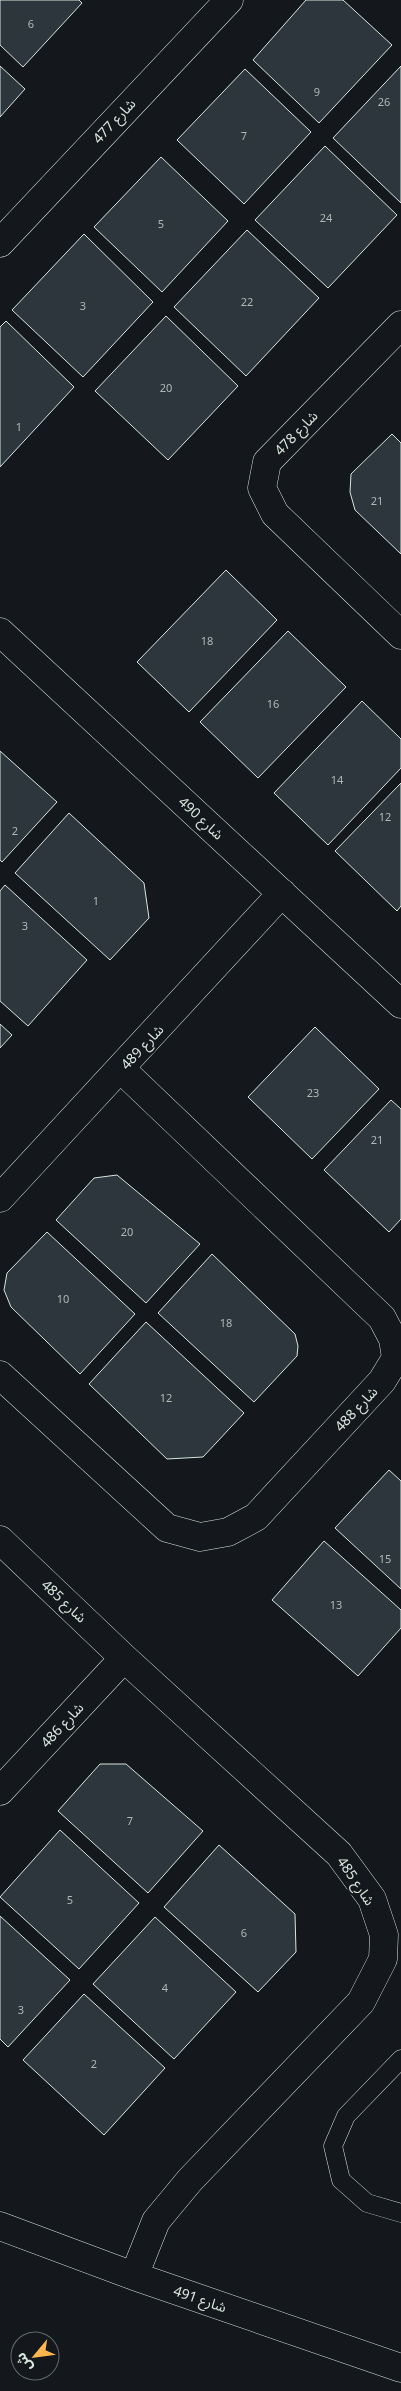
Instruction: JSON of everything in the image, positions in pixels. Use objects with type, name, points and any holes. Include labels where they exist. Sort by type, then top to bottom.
[{"type":"street","name":"شارع 477","points":[[0,243],[228,0]]},
{"type":"street","name":"شارع 478","points":[[401,325],[268,462],[262,488],[275,514],[401,634]]},
{"type":"street","name":"شارع 490","points":[[0,632],[401,1004]]},
{"type":"street","name":"شارع 489","points":[[0,1198],[282,893]]},
{"type":"street","name":"شارع 488","points":[[0,1375],[167,1528],[200,1537],[228,1532],[256,1517],[382,1381],[396,1358],[393,1339],[382,1318],[121,1069]]},
{"type":"street","name":"شارع 485","points":[[0,1540],[124,1658],[339,1854],[372,1899],[384,1935],[383,1959],[361,2002],[190,2180],[167,2207],[156,2221],[134,2276]]},
{"type":"street","name":"شارع 486","points":[[0,1791],[124,1658]]},
{"type":"street","name":"شارع 491","points":[[0,2226],[134,2276],[393,2359]]},
{"type":"lane","points":[[401,2058],[346,2116],[334,2146],[341,2180],[368,2203],[401,2213]]},
{"type":"building","points":[[0,0],[79,0],[82,3],[23,67],[0,45]]},
{"type":"building","points":[[306,0],[343,0],[392,45],[319,123],[253,60]]},
{"type":"building","points":[[0,66],[25,89],[0,117]]},
{"type":"building","points":[[401,66],[401,203],[333,138]]},
{"type":"building","points":[[245,69],[311,132],[244,204],[177,140]]},
{"type":"building","points":[[325,146],[397,215],[328,288],[255,220]]},
{"type":"building","points":[[161,157],[228,221],[162,292],[94,227]]},
{"type":"building","points":[[247,230],[319,298],[246,376],[174,307]]},
{"type":"building","points":[[84,234],[153,302],[83,377],[12,310]]},
{"type":"building","points":[[166,316],[238,386],[168,460],[95,391]]},
{"type":"building","points":[[6,321],[74,387],[0,467],[0,327]]},
{"type":"building","points":[[392,434],[401,443],[401,554],[355,510],[350,492],[351,474]]},
{"type":"building","points":[[226,570],[277,620],[189,712],[137,662]]},
{"type":"building","points":[[288,631],[346,687],[258,778],[200,722]]},
{"type":"building","points":[[362,701],[401,739],[401,768],[328,845],[274,793]]},
{"type":"building","points":[[0,751],[57,802],[2,862],[0,860]]},
{"type":"building","points":[[401,783],[401,906],[397,911],[335,851]]},
{"type":"building","points":[[69,813],[144,883],[149,918],[110,960],[15,873]]},
{"type":"building","points":[[5,885],[87,960],[28,1026],[0,1001],[0,891]]},
{"type":"building","points":[[0,1024],[12,1035],[0,1048]]},
{"type":"building","points":[[315,1027],[379,1089],[312,1159],[248,1097]]},
{"type":"building","points":[[391,1100],[401,1109],[401,1219],[389,1232],[324,1170]]},
{"type":"building","points":[[117,1175],[200,1244],[146,1303],[56,1220],[94,1178]]},
{"type":"building","points":[[47,1232],[135,1314],[80,1374],[11,1307],[4,1290],[7,1273]]},
{"type":"building","points":[[212,1254],[295,1334],[298,1346],[297,1356],[254,1402],[158,1313]]},
{"type":"building","points":[[146,1322],[244,1413],[203,1457],[167,1459],[89,1384]]},
{"type":"building","points":[[389,1470],[401,1481],[401,1589],[335,1528]]},
{"type":"building","points":[[324,1541],[401,1610],[401,1628],[358,1676],[272,1600]]},
{"type":"building","points":[[100,1764],[126,1764],[203,1831],[148,1893],[58,1811]]},
{"type":"building","points":[[60,1830],[139,1903],[79,1969],[0,1897]]},
{"type":"building","points":[[219,1845],[295,1914],[296,1952],[258,1992],[164,1907]]},
{"type":"building","points":[[0,1916],[70,1980],[8,2047],[0,2039]]},
{"type":"building","points":[[155,1917],[236,1992],[174,2059],[93,1984]]},
{"type":"building","points":[[84,1994],[165,2068],[104,2135],[23,2060]]}]
